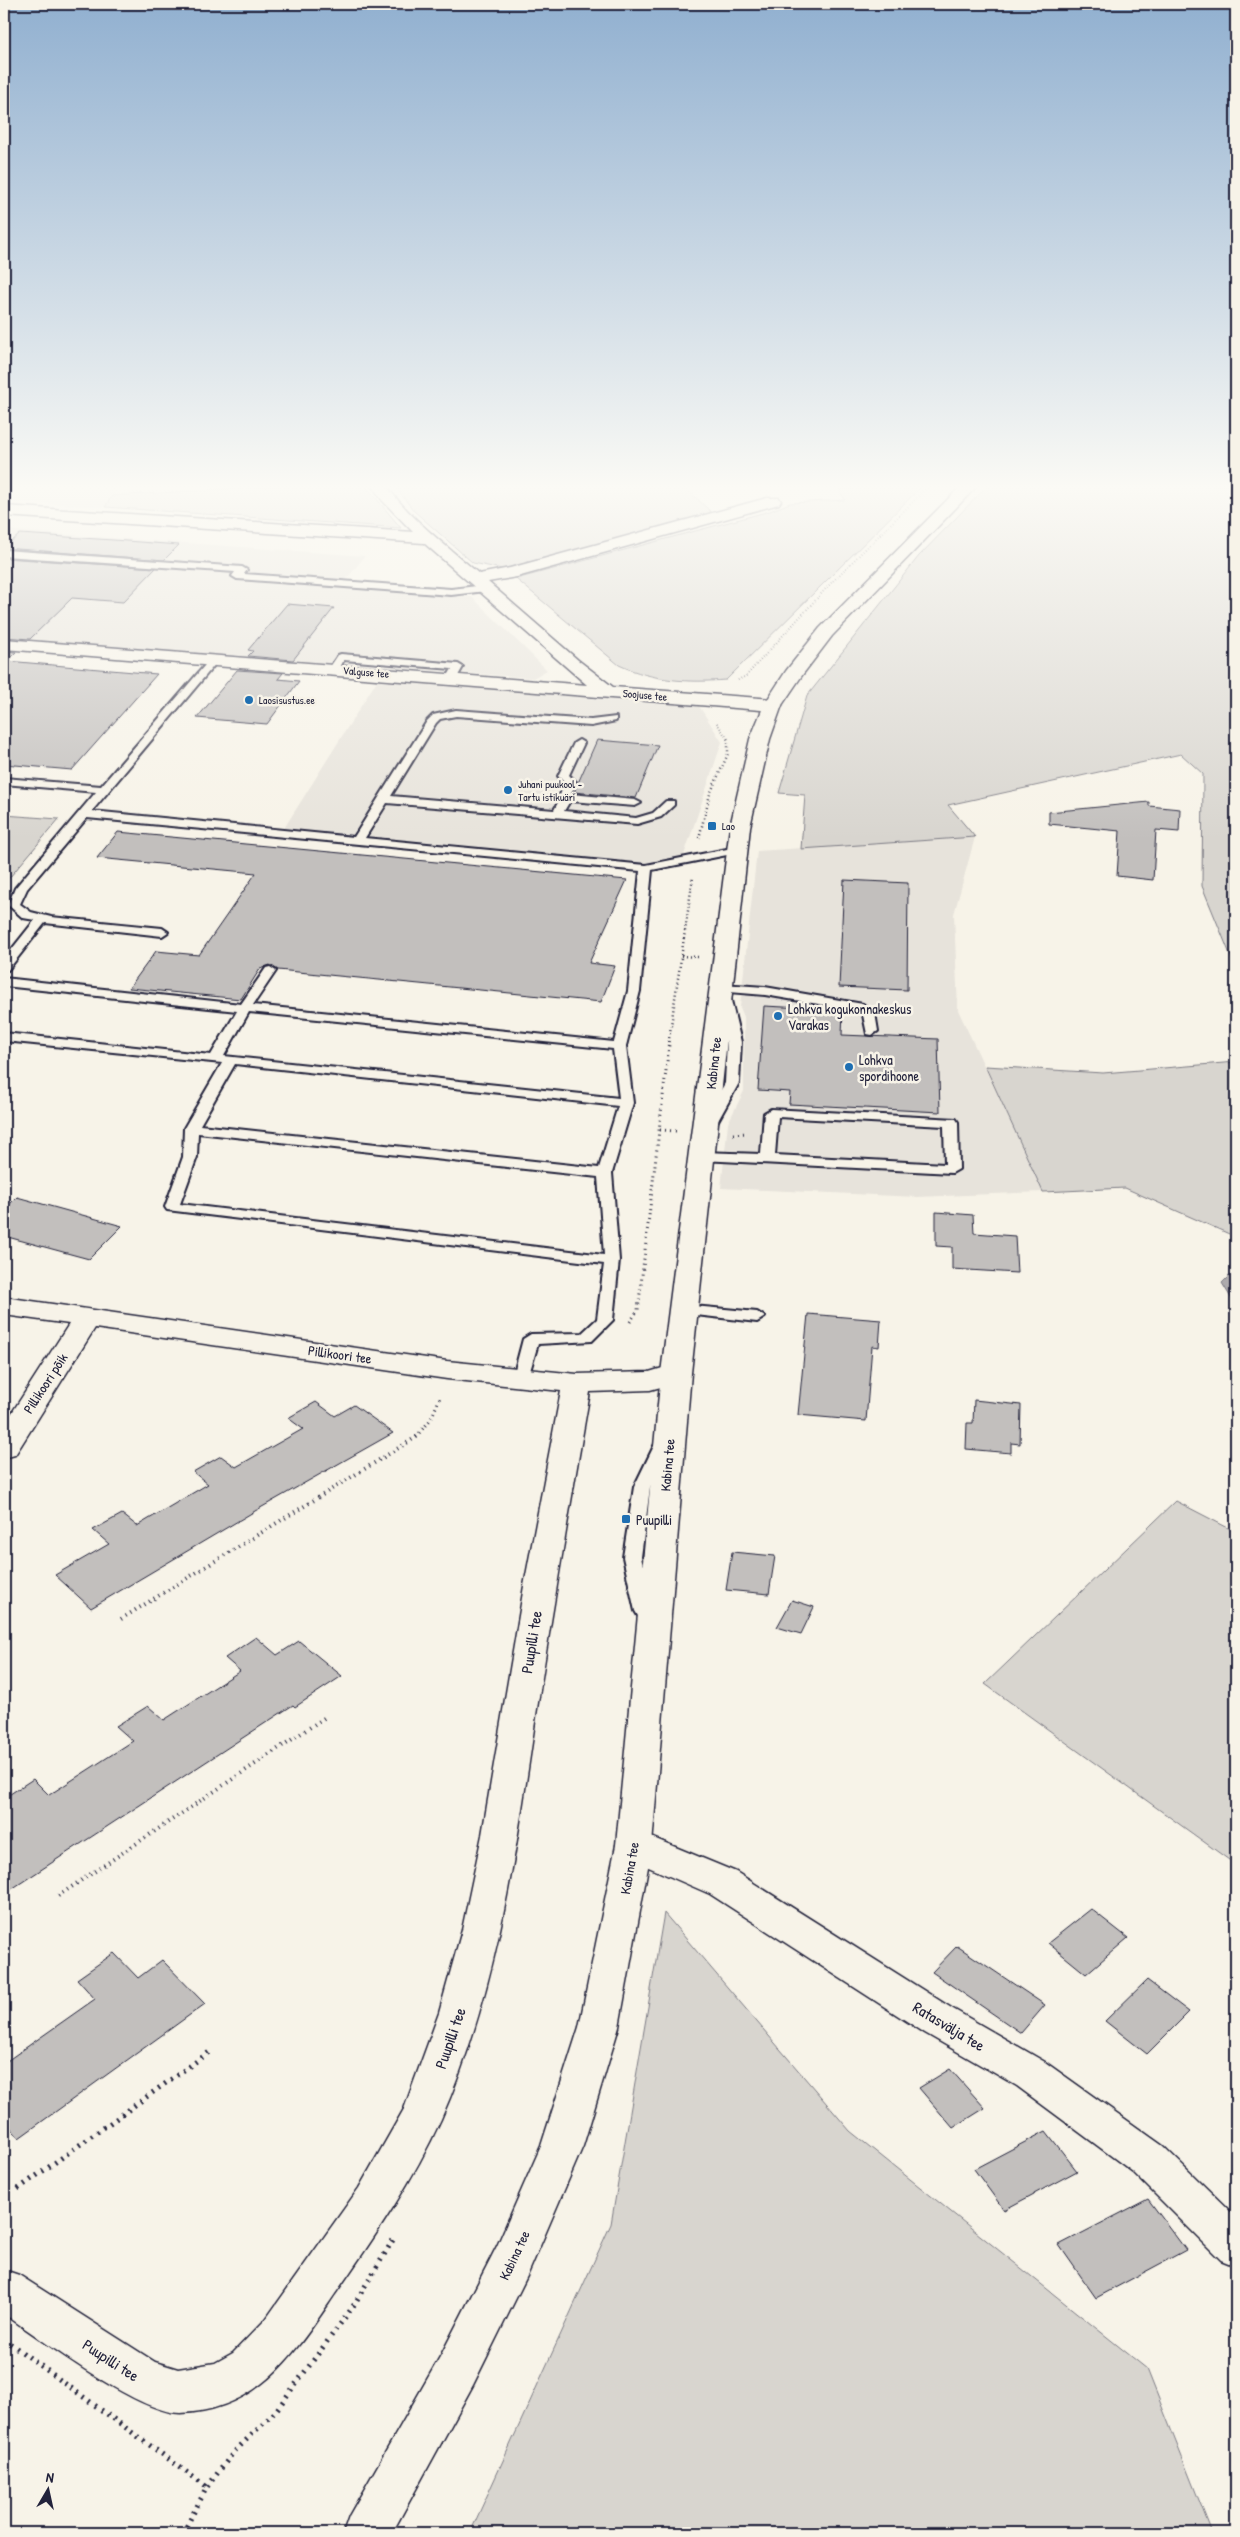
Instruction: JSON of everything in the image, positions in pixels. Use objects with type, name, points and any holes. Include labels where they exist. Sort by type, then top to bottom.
[{"type":"street","name":"Soojuse tee","points":[[503,603],[572,664],[608,692],[773,705]]},
{"type":"street","name":"Kabina tee","points":[[366,2533],[457,2370],[509,2268],[562,2146],[599,2027],[634,1845],[676,1373],[743,807],[754,758],[773,705],[795,671],[826,632],[854,603]]},
{"type":"street","name":"Valguse tee","points":[[4,644],[608,692]]},
{"type":"street","name":"Pillikoori tee","points":[[4,1306],[448,1370],[577,1383],[650,1381],[676,1373]]},
{"type":"street","name":"Pillikoori põik","points":[[4,1448],[87,1318]]},
{"type":"street","name":"Puupilli tee","points":[[4,2290],[144,2381],[178,2391],[222,2384],[249,2368],[282,2334],[374,2202],[422,2115],[460,2013],[481,1930],[500,1836],[540,1586],[577,1383]]},
{"type":"street","name":"Ratasvälja tee","points":[[634,1845],[723,1883],[939,2021],[1031,2074],[1148,2158],[1236,2246]]},
{"type":"lane","points":[[162,932],[42,919],[27,915],[14,905],[21,888],[106,790],[214,660]]},
{"type":"lane","points":[[358,840],[432,721],[437,717],[456,713],[591,723],[612,719]]},
{"type":"lane","points":[[557,814],[567,797],[565,795],[571,782],[563,776],[579,743]]},
{"type":"lane","points":[[4,780],[106,790]]},
{"type":"lane","points":[[567,797],[635,803]]},
{"type":"lane","points":[[384,799],[646,820],[661,812],[670,802]]},
{"type":"lane","points":[[84,814],[646,868],[737,850]]},
{"type":"lane","points":[[521,1377],[531,1339],[586,1338],[605,1320],[612,1260],[605,1173],[626,1103],[619,1046],[634,991],[646,868]]},
{"type":"lane","points":[[4,967],[42,919]]},
{"type":"lane","points":[[216,1059],[270,971]]},
{"type":"lane","points":[[4,982],[619,1046]]},
{"type":"lane","points":[[722,988],[765,991],[858,1007],[869,1013],[872,1031]]},
{"type":"lane","points":[[4,1037],[626,1103]]},
{"type":"lane","points":[[231,1060],[191,1128],[190,1157],[172,1207],[612,1260]]},
{"type":"lane","points":[[704,1144],[768,1159],[952,1169],[951,1122],[772,1113],[768,1159]]},
{"type":"lane","points":[[191,1128],[605,1173]]},
{"type":"lane","points":[[683,1310],[757,1317]]},
{"type":"path","points":[[121,1619],[414,1439],[430,1425],[437,1411],[448,1370]]},
{"type":"path","points":[[58,1896],[324,1718]]},
{"type":"path","points":[[18,2189],[212,2050]]},
{"type":"path","points":[[4,2340],[207,2487]]},
{"type":"shaded area","points":[[4,603],[479,603],[547,670],[533,678],[4,641]]},
{"type":"shaded area","points":[[545,603],[803,603],[726,680],[671,680],[645,675],[619,665]]},
{"type":"shaded area","points":[[881,603],[1236,603],[1236,969],[1202,886],[1203,774],[1181,754],[948,805],[975,837],[801,849],[805,795],[779,793],[807,696]]},
{"type":"shaded area","name":"Juhani puukool - Tartu istikuäri","points":[[378,679],[699,706],[722,742],[680,867],[283,830]]},
{"type":"shaded area","points":[[4,815],[59,819],[4,884]]},
{"type":"shaded area","points":[[975,837],[954,914],[958,1010],[1043,1192],[917,1197],[721,1188],[728,1123],[744,1091],[744,1017],[740,1007],[757,851]]},
{"type":"shaded area","points":[[1236,1062],[1236,1237],[1125,1188],[1043,1192],[985,1066],[1103,1073]]},
{"type":"shaded area","points":[[1229,1276],[1236,1278],[1236,1306],[1222,1283]]},
{"type":"shaded area","points":[[1176,1501],[1236,1532],[1236,1865],[985,1684]]},
{"type":"shaded area","points":[[664,1913],[850,2131],[1147,2369],[1212,2533],[470,2533],[611,2224]]},
{"type":"building","points":[[4,603],[66,603],[30,639],[4,637]]},
{"type":"building","points":[[287,604],[334,608],[293,660],[248,656],[253,651],[248,650]]},
{"type":"building","points":[[4,651],[16,652],[7,661],[157,674],[72,770],[4,764]]},
{"type":"building","name":"Laosisustus.ee","points":[[237,670],[283,673],[278,679],[299,681],[267,724],[197,718]]},
{"type":"building","points":[[597,740],[658,745],[636,798],[574,792]]},
{"type":"building","points":[[1149,802],[1149,806],[1180,809],[1179,832],[1156,830],[1153,880],[1117,876],[1120,831],[1049,824],[1049,812]]},
{"type":"building","points":[[118,832],[627,880],[589,963],[615,966],[601,1002],[278,970],[270,965],[260,969],[241,999],[129,988],[156,951],[199,955],[256,873],[97,858]]},
{"type":"building","points":[[844,880],[908,883],[907,990],[839,987]]},
{"type":"building","name":"Lohkva spordihoone","points":[[764,1006],[843,1010],[842,1035],[938,1039],[940,1112],[789,1104],[790,1092],[758,1090]]},
{"type":"building","points":[[17,1197],[122,1226],[89,1259],[4,1236],[4,1210]]},
{"type":"building","points":[[936,1212],[973,1215],[974,1233],[1015,1236],[1017,1273],[952,1269],[952,1247],[936,1246]]},
{"type":"building","points":[[808,1314],[881,1320],[879,1347],[872,1346],[866,1421],[798,1415]]},
{"type":"building","points":[[974,1400],[1021,1405],[1020,1444],[1011,1443],[1011,1453],[966,1449],[967,1423],[973,1423]]},
{"type":"building","points":[[316,1402],[335,1416],[354,1405],[393,1433],[255,1511],[91,1608],[55,1575],[109,1544],[93,1530],[122,1514],[137,1526],[208,1484],[193,1472],[221,1456],[236,1467],[303,1429],[288,1418]]},
{"type":"building","points":[[732,1552],[775,1556],[769,1594],[726,1590]]},
{"type":"building","points":[[792,1600],[814,1607],[801,1634],[777,1627]]},
{"type":"building","points":[[256,1637],[277,1655],[299,1641],[342,1676],[295,1707],[293,1705],[4,1894],[4,1798],[33,1779],[49,1795],[133,1741],[116,1726],[148,1706],[164,1720],[240,1671],[225,1658]]},
{"type":"building","points":[[1091,1909],[1128,1938],[1086,1974],[1048,1943]]},
{"type":"building","points":[[957,1946],[1045,2005],[1021,2033],[932,1972]]},
{"type":"building","points":[[114,1953],[138,1978],[162,1960],[205,2004],[19,2138],[4,2120],[4,2063],[95,1999],[77,1979]]},
{"type":"building","points":[[1147,1980],[1189,2012],[1147,2054],[1105,2021]]},
{"type":"building","points":[[950,2069],[985,2108],[953,2128],[919,2088]]},
{"type":"building","points":[[1046,2131],[1077,2171],[1004,2210],[974,2169]]},
{"type":"building","points":[[1148,2199],[1186,2250],[1096,2298],[1059,2245]]},
{"type":"place","name":"Laosisustus.ee","points":[[249,700]]},
{"type":"place","name":"Juhani puukool - Tartu istikuäri","points":[[508,790]]},
{"type":"place","name":"Lao","points":[[712,826]]},
{"type":"place","name":"Lohkva kogukonnakeskus Varakas","points":[[778,1016]]},
{"type":"place","name":"Lohkva spordihoone","points":[[849,1067]]},
{"type":"place","name":"Puupilli","points":[[626,1519]]}]
